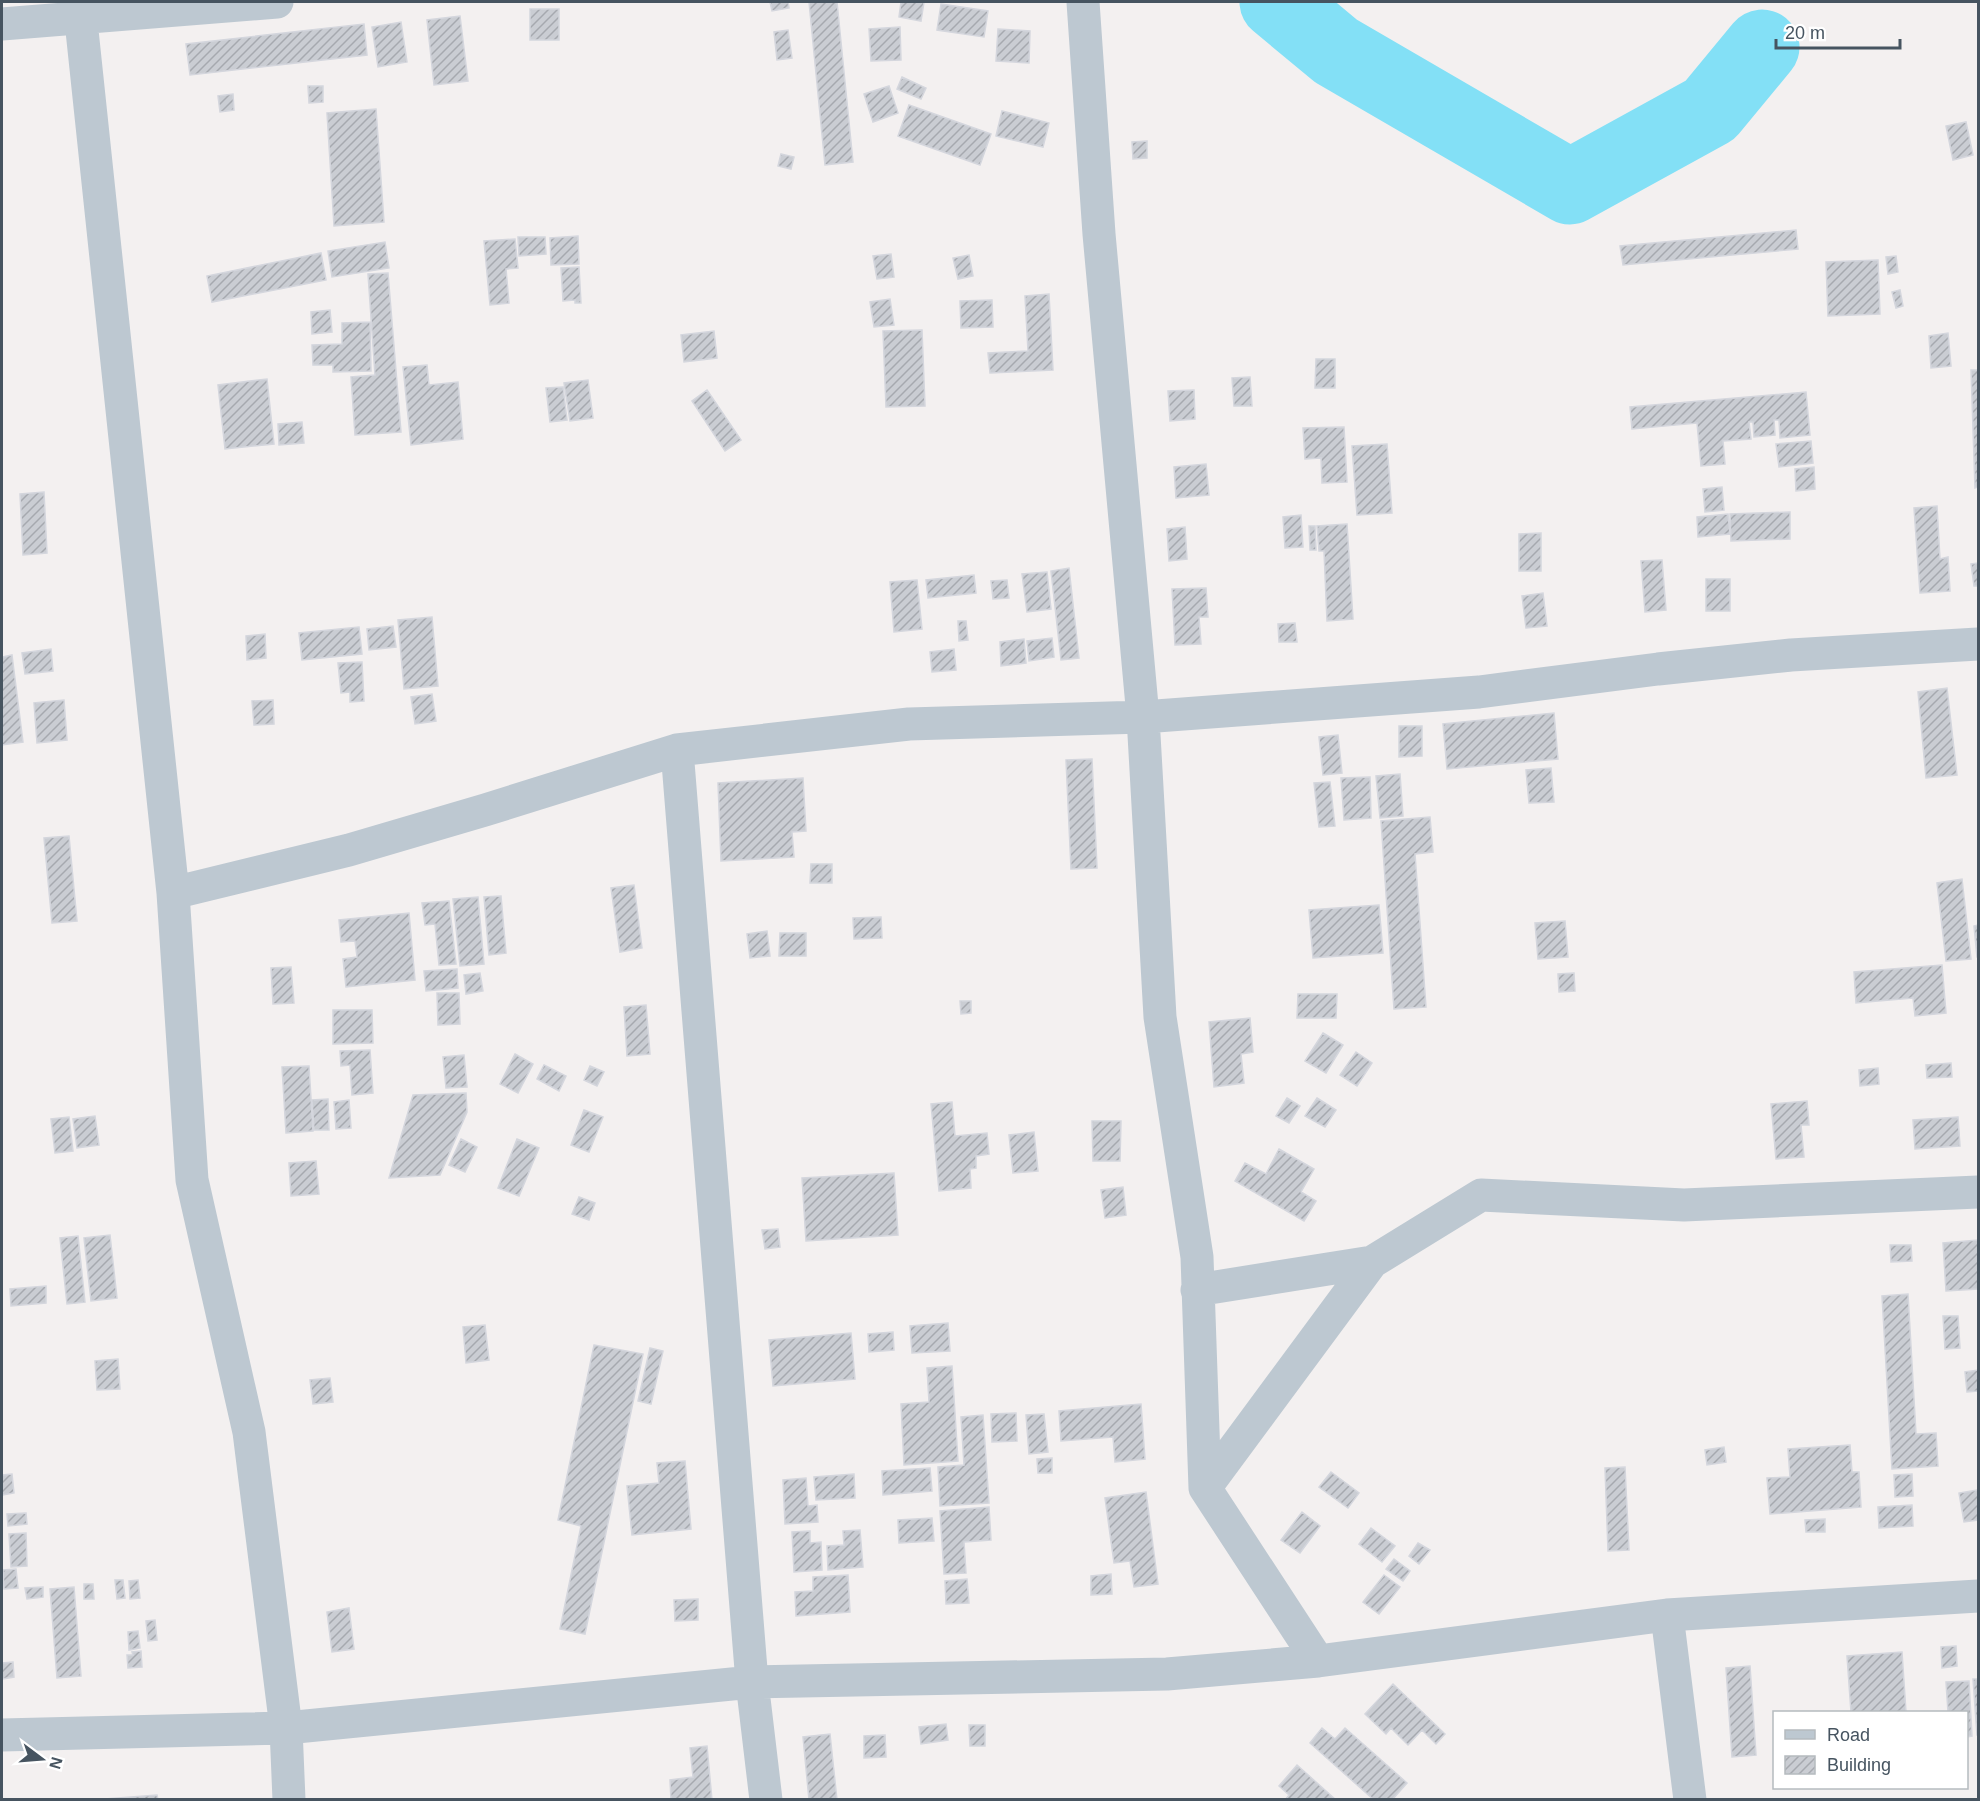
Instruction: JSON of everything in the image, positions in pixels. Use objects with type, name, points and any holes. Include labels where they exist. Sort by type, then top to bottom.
[{"type":"street","points":[[2,24],[80,10],[277,2]]},
{"type":"street","points":[[1083,2],[1099,234],[1143,717],[1160,1017],[1197,1257],[1205,1488],[1318,1661]]},
{"type":"street","points":[[80,10],[173,893],[192,1180],[249,1432],[286,1728],[289,1800]]},
{"type":"street","points":[[173,893],[349,850],[676,750],[909,724],[1143,717],[1479,692],[1791,655],[1978,644]]},
{"type":"street","points":[[676,750],[752,1682],[766,1800]]},
{"type":"street","points":[[1205,1488],[1372,1262],[1482,1195],[1684,1205],[1978,1192]]},
{"type":"street","points":[[1197,1290],[1372,1262]]},
{"type":"street","points":[[2,1735],[286,1728],[752,1682],[1167,1674],[1318,1661],[1667,1614],[1978,1596]]},
{"type":"street","points":[[1667,1614],[1690,1800]]},
{"type":"building","points":[[770,2],[788,2],[789,8],[772,11]]},
{"type":"building","points":[[809,2],[837,2],[853,162],[825,165]]},
{"type":"building","points":[[901,2],[924,2],[921,21],[899,17]]},
{"type":"building","points":[[941,4],[988,11],[984,37],[937,30]]},
{"type":"building","points":[[530,9],[559,9],[559,40],[530,40]]},
{"type":"building","points":[[460,16],[468,81],[434,85],[427,20]]},
{"type":"building","points":[[401,22],[407,62],[378,67],[372,27]]},
{"type":"building","points":[[364,24],[367,55],[190,75],[186,44]]},
{"type":"building","points":[[900,27],[901,60],[871,61],[869,29]]},
{"type":"building","points":[[998,29],[1030,31],[1029,63],[996,61]]},
{"type":"building","points":[[788,30],[792,58],[777,60],[774,32]]},
{"type":"building","points":[[902,77],[926,88],[921,99],[897,89]]},
{"type":"building","points":[[308,86],[323,86],[323,102],[309,103]]},
{"type":"building","points":[[889,86],[898,113],[873,122],[864,94]]},
{"type":"building","points":[[233,94],[234,110],[220,112],[218,96]]},
{"type":"building","points":[[909,105],[991,134],[980,165],[898,136]]},
{"type":"building","points":[[376,109],[384,222],[334,226],[327,113]]},
{"type":"building","points":[[1002,111],[1049,123],[1043,147],[996,136]]},
{"type":"building","points":[[1966,122],[1973,155],[1953,160],[1946,126]]},
{"type":"building","points":[[1147,141],[1147,158],[1133,159],[1132,142]]},
{"type":"building","points":[[781,154],[794,157],[791,169],[778,166]]},
{"type":"building","points":[[1796,230],[1798,249],[1623,265],[1620,246]]},
{"type":"building","points":[[578,236],[579,264],[551,265],[550,238]]},
{"type":"building","points":[[518,237],[545,237],[546,254],[519,256]]},
{"type":"building","points":[[515,239],[518,268],[506,269],[509,303],[490,305],[484,241]]},
{"type":"building","points":[[385,242],[389,268],[332,277],[328,251]]},
{"type":"building","points":[[321,253],[326,280],[212,302],[207,276]]},
{"type":"building","points":[[891,254],[894,277],[877,279],[873,256]]},
{"type":"building","points":[[969,255],[973,276],[958,279],[953,258]]},
{"type":"building","points":[[1896,256],[1898,272],[1888,274],[1886,257]]},
{"type":"building","points":[[1878,260],[1880,314],[1828,316],[1826,262]]},
{"type":"building","points":[[579,267],[581,303],[575,303],[575,300],[563,301],[561,268]]},
{"type":"building","points":[[388,273],[401,432],[355,435],[351,377],[375,375],[368,274]]},
{"type":"building","points":[[1900,290],[1903,306],[1896,308],[1892,292]]},
{"type":"building","points":[[1049,294],[1053,370],[990,373],[988,353],[1028,351],[1025,296]]},
{"type":"building","points":[[890,299],[894,325],[874,327],[870,302]]},
{"type":"building","points":[[992,300],[993,327],[961,328],[960,301]]},
{"type":"building","points":[[330,310],[332,332],[312,334],[311,312]]},
{"type":"building","points":[[370,322],[371,371],[333,372],[333,365],[313,365],[312,345],[342,344],[342,323]]},
{"type":"building","points":[[922,330],[925,406],[886,407],[883,331]]},
{"type":"building","points":[[714,331],[717,358],[684,362],[681,335]]},
{"type":"building","points":[[1948,333],[1951,366],[1931,368],[1929,336]]},
{"type":"building","points":[[1316,359],[1335,359],[1335,388],[1315,388]]},
{"type":"building","points":[[427,365],[429,385],[458,382],[463,439],[411,445],[403,367]]},
{"type":"building","points":[[1971,370],[1978,370],[1978,487],[1975,488]]},
{"type":"building","points":[[1250,377],[1252,406],[1234,406],[1232,378]]},
{"type":"building","points":[[267,379],[274,444],[225,449],[218,385]]},
{"type":"building","points":[[588,380],[593,418],[570,421],[564,383]]},
{"type":"building","points":[[563,387],[567,420],[550,422],[546,388]]},
{"type":"building","points":[[707,390],[741,440],[725,451],[692,401]]},
{"type":"building","points":[[1194,390],[1195,419],[1170,421],[1168,391]]},
{"type":"building","points":[[1806,392],[1810,435],[1780,438],[1779,420],[1774,420],[1775,435],[1754,437],[1753,422],[1749,422],[1751,439],[1723,441],[1725,464],[1701,466],[1697,423],[1632,429],[1630,407]]},
{"type":"building","points":[[302,422],[304,443],[279,445],[278,424]]},
{"type":"building","points":[[1344,427],[1347,482],[1322,483],[1321,458],[1305,459],[1303,428]]},
{"type":"building","points":[[1811,441],[1813,463],[1779,467],[1776,444]]},
{"type":"building","points":[[1387,444],[1392,513],[1357,515],[1352,446]]},
{"type":"building","points":[[1206,464],[1209,495],[1176,498],[1174,467]]},
{"type":"building","points":[[1814,467],[1815,489],[1796,491],[1795,469]]},
{"type":"building","points":[[1722,487],[1724,510],[1705,512],[1703,489]]},
{"type":"building","points":[[44,492],[47,553],[23,555],[20,494]]},
{"type":"building","points":[[1937,506],[1940,559],[1948,557],[1950,591],[1920,593],[1914,508]]},
{"type":"building","points":[[1790,512],[1790,539],[1731,541],[1730,514]]},
{"type":"building","points":[[1728,514],[1730,534],[1698,537],[1697,517]]},
{"type":"building","points":[[1301,515],[1303,547],[1285,548],[1283,517]]},
{"type":"building","points":[[1347,524],[1353,619],[1327,621],[1324,551],[1319,551],[1317,526]]},
{"type":"building","points":[[1309,526],[1315,526],[1316,550],[1310,550]]},
{"type":"building","points":[[1185,527],[1187,559],[1169,561],[1167,529]]},
{"type":"building","points":[[1541,533],[1541,571],[1519,571],[1519,534]]},
{"type":"building","points":[[1662,560],[1666,610],[1645,612],[1641,561]]},
{"type":"building","points":[[1978,563],[1978,586],[1974,586],[1971,564]]},
{"type":"building","points":[[1069,568],[1079,658],[1061,660],[1051,571]]},
{"type":"building","points":[[1047,572],[1051,609],[1027,612],[1022,574]]},
{"type":"building","points":[[974,575],[976,593],[928,598],[926,580]]},
{"type":"building","points":[[1706,579],[1730,579],[1730,611],[1706,611]]},
{"type":"building","points":[[917,580],[922,629],[894,632],[890,582]]},
{"type":"building","points":[[1007,580],[1009,598],[993,599],[991,581]]},
{"type":"building","points":[[1206,588],[1208,617],[1199,617],[1201,644],[1175,645],[1172,589]]},
{"type":"building","points":[[1543,593],[1547,626],[1526,628],[1522,596]]},
{"type":"building","points":[[432,617],[438,686],[404,689],[398,620]]},
{"type":"building","points":[[958,621],[966,621],[968,640],[959,641]]},
{"type":"building","points":[[1295,623],[1297,642],[1279,642],[1278,624]]},
{"type":"building","points":[[393,626],[396,647],[369,650],[367,629]]},
{"type":"building","points":[[359,627],[362,654],[302,660],[299,633]]},
{"type":"building","points":[[265,634],[266,658],[247,660],[246,636]]},
{"type":"building","points":[[1052,638],[1054,657],[1029,661],[1027,641]]},
{"type":"building","points":[[1024,639],[1026,663],[1001,666],[1000,642]]},
{"type":"building","points":[[51,649],[53,671],[25,674],[22,653]]},
{"type":"building","points":[[954,649],[956,670],[932,672],[930,652]]},
{"type":"building","points":[[12,655],[23,742],[2,745],[2,657]]},
{"type":"building","points":[[362,662],[364,701],[350,702],[350,692],[341,693],[338,663]]},
{"type":"building","points":[[1947,688],[1957,775],[1926,778],[1918,692]]},
{"type":"building","points":[[432,694],[436,721],[415,724],[411,697]]},
{"type":"building","points":[[64,700],[67,740],[37,743],[34,703]]},
{"type":"building","points":[[273,700],[274,724],[254,725],[252,701]]},
{"type":"building","points":[[1554,713],[1558,759],[1447,769],[1443,724]]},
{"type":"building","points":[[1399,726],[1422,726],[1422,756],[1399,757]]},
{"type":"building","points":[[1338,735],[1342,773],[1323,775],[1319,737]]},
{"type":"building","points":[[1092,759],[1097,868],[1071,869],[1066,760]]},
{"type":"building","points":[[1551,768],[1554,802],[1529,803],[1526,770]]},
{"type":"building","points":[[1400,774],[1403,816],[1380,818],[1376,776]]},
{"type":"building","points":[[1370,777],[1371,818],[1344,820],[1341,778]]},
{"type":"building","points":[[803,778],[806,831],[792,832],[794,857],[721,861],[718,783]]},
{"type":"building","points":[[1330,782],[1335,826],[1319,827],[1314,783]]},
{"type":"building","points":[[1430,817],[1433,852],[1415,854],[1426,1007],[1394,1009],[1381,821]]},
{"type":"building","points":[[69,836],[77,921],[52,923],[44,838]]},
{"type":"building","points":[[811,864],[832,864],[832,883],[810,883]]},
{"type":"building","points":[[1962,879],[1971,959],[1946,961],[1937,883]]},
{"type":"building","points":[[634,885],[642,948],[620,952],[611,888]]},
{"type":"building","points":[[501,896],[506,953],[489,955],[484,897]]},
{"type":"building","points":[[478,897],[484,964],[460,966],[453,899]]},
{"type":"building","points":[[449,901],[456,964],[439,965],[435,924],[425,925],[422,903]]},
{"type":"building","points":[[1379,905],[1383,953],[1313,958],[1309,910]]},
{"type":"building","points":[[409,913],[415,980],[346,987],[343,959],[357,957],[355,941],[341,942],[339,920]]},
{"type":"building","points":[[881,917],[882,938],[854,939],[853,918]]},
{"type":"building","points":[[1565,921],[1568,957],[1538,959],[1535,923]]},
{"type":"building","points":[[1978,925],[1978,957],[1977,957],[1974,926]]},
{"type":"building","points":[[767,931],[770,956],[750,958],[747,934]]},
{"type":"building","points":[[780,933],[806,933],[806,956],[779,956]]},
{"type":"building","points":[[1942,965],[1946,1013],[1915,1016],[1913,998],[1856,1003],[1854,972]]},
{"type":"building","points":[[291,967],[294,1003],[273,1004],[271,968]]},
{"type":"building","points":[[457,969],[458,988],[426,991],[424,971]]},
{"type":"building","points":[[480,973],[483,991],[466,994],[464,975]]},
{"type":"building","points":[[1574,973],[1575,991],[1559,992],[1558,974]]},
{"type":"building","points":[[437,993],[459,993],[460,1024],[438,1025]]},
{"type":"building","points":[[1298,994],[1337,994],[1336,1018],[1297,1018]]},
{"type":"building","points":[[960,1001],[971,1001],[971,1013],[961,1014]]},
{"type":"building","points":[[646,1005],[650,1054],[627,1056],[624,1007]]},
{"type":"building","points":[[333,1010],[372,1010],[373,1043],[333,1044]]},
{"type":"building","points":[[1250,1018],[1253,1052],[1241,1054],[1244,1083],[1214,1087],[1209,1022]]},
{"type":"building","points":[[1323,1033],[1343,1045],[1326,1073],[1305,1061]]},
{"type":"building","points":[[370,1050],[373,1093],[352,1095],[350,1065],[341,1066],[340,1051]]},
{"type":"building","points":[[1356,1052],[1372,1063],[1357,1086],[1340,1075]]},
{"type":"building","points":[[515,1054],[533,1064],[518,1093],[500,1084]]},
{"type":"building","points":[[464,1055],[467,1087],[446,1088],[443,1057]]},
{"type":"building","points":[[1951,1063],[1952,1077],[1927,1078],[1926,1065]]},
{"type":"building","points":[[544,1065],[566,1076],[559,1091],[537,1079]]},
{"type":"building","points":[[309,1066],[313,1131],[286,1133],[282,1067]]},
{"type":"building","points":[[590,1066],[604,1072],[597,1086],[584,1080]]},
{"type":"building","points":[[1878,1068],[1879,1084],[1860,1086],[1859,1070]]},
{"type":"building","points":[[466,1093],[467,1112],[440,1175],[389,1178],[413,1095]]},
{"type":"building","points":[[1287,1098],[1300,1106],[1289,1123],[1276,1116]]},
{"type":"building","points":[[1317,1098],[1336,1110],[1325,1127],[1305,1116]]},
{"type":"building","points":[[328,1099],[329,1130],[314,1130],[312,1100]]},
{"type":"building","points":[[349,1100],[351,1128],[336,1129],[334,1102]]},
{"type":"building","points":[[1807,1101],[1809,1125],[1801,1125],[1804,1157],[1776,1159],[1771,1104]]},
{"type":"building","points":[[952,1102],[955,1136],[987,1133],[989,1154],[976,1156],[976,1168],[970,1169],[971,1188],[939,1191],[931,1104]]},
{"type":"building","points":[[584,1110],[603,1117],[589,1152],[571,1145]]},
{"type":"building","points":[[95,1116],[99,1145],[77,1148],[73,1119]]},
{"type":"building","points":[[69,1117],[73,1151],[55,1153],[51,1119]]},
{"type":"building","points":[[1958,1117],[1960,1146],[1915,1149],[1913,1120]]},
{"type":"building","points":[[1092,1121],[1121,1121],[1120,1161],[1093,1161]]},
{"type":"building","points":[[1034,1132],[1038,1171],[1013,1173],[1009,1135]]},
{"type":"building","points":[[461,1139],[477,1147],[465,1172],[449,1165]]},
{"type":"building","points":[[517,1139],[539,1148],[519,1196],[498,1188]]},
{"type":"building","points":[[1279,1149],[1314,1169],[1301,1192],[1316,1201],[1304,1221],[1235,1181],[1245,1163],[1266,1174]]},
{"type":"building","points":[[316,1161],[319,1194],[291,1196],[289,1163]]},
{"type":"building","points":[[894,1173],[898,1235],[806,1241],[802,1178]]},
{"type":"building","points":[[1123,1187],[1126,1215],[1105,1218],[1101,1190]]},
{"type":"building","points":[[579,1197],[595,1203],[589,1220],[572,1214]]},
{"type":"building","points":[[778,1229],[780,1247],[765,1249],[762,1230]]},
{"type":"building","points":[[110,1235],[117,1298],[91,1301],[84,1238]]},
{"type":"building","points":[[78,1236],[85,1302],[67,1304],[60,1238]]},
{"type":"building","points":[[1978,1240],[1978,1289],[1946,1291],[1943,1243]]},
{"type":"building","points":[[1890,1245],[1911,1245],[1912,1261],[1891,1262]]},
{"type":"building","points":[[46,1286],[46,1303],[11,1306],[10,1289]]},
{"type":"building","points":[[1908,1294],[1916,1434],[1936,1433],[1938,1466],[1892,1469],[1882,1296]]},
{"type":"building","points":[[1943,1316],[1958,1316],[1960,1348],[1945,1349]]},
{"type":"building","points":[[948,1323],[950,1351],[912,1353],[910,1326]]},
{"type":"building","points":[[485,1325],[489,1360],[466,1363],[463,1327]]},
{"type":"building","points":[[893,1332],[894,1350],[869,1352],[868,1334]]},
{"type":"building","points":[[851,1333],[855,1379],[773,1386],[769,1340]]},
{"type":"building","points":[[594,1345],[643,1354],[585,1634],[560,1629],[581,1526],[558,1520]]},
{"type":"building","points":[[650,1348],[663,1351],[651,1404],[638,1401]]},
{"type":"building","points":[[118,1359],[120,1389],[97,1390],[95,1361]]},
{"type":"building","points":[[952,1366],[958,1461],[904,1465],[901,1404],[929,1402],[927,1368]]},
{"type":"building","points":[[1978,1370],[1978,1391],[1967,1392],[1965,1372]]},
{"type":"building","points":[[330,1378],[333,1402],[313,1404],[310,1380]]},
{"type":"building","points":[[1141,1404],[1145,1459],[1115,1462],[1113,1437],[1061,1441],[1059,1411]]},
{"type":"building","points":[[1016,1413],[1017,1441],[992,1442],[991,1414]]},
{"type":"building","points":[[1044,1414],[1048,1452],[1029,1454],[1026,1415]]},
{"type":"building","points":[[983,1415],[989,1503],[940,1506],[938,1467],[964,1465],[961,1417]]},
{"type":"building","points":[[1850,1445],[1852,1472],[1859,1472],[1861,1507],[1770,1514],[1767,1478],[1790,1477],[1788,1449]]},
{"type":"building","points":[[1724,1447],[1726,1462],[1707,1465],[1705,1450]]},
{"type":"building","points":[[1052,1458],[1052,1473],[1038,1473],[1037,1459]]},
{"type":"building","points":[[685,1461],[691,1529],[632,1535],[627,1486],[659,1483],[657,1463]]},
{"type":"building","points":[[1625,1467],[1629,1550],[1608,1551],[1605,1468]]},
{"type":"building","points":[[930,1468],[932,1491],[883,1495],[882,1471]]},
{"type":"building","points":[[1331,1472],[1359,1493],[1348,1508],[1319,1487]]},
{"type":"building","points":[[12,1474],[14,1493],[2,1495],[2,1475]]},
{"type":"building","points":[[854,1474],[855,1498],[816,1500],[814,1477]]},
{"type":"building","points":[[1912,1474],[1913,1496],[1895,1497],[1894,1475]]},
{"type":"building","points":[[806,1478],[808,1506],[817,1505],[818,1522],[785,1524],[783,1480]]},
{"type":"building","points":[[1978,1490],[1978,1520],[1964,1522],[1959,1493]]},
{"type":"building","points":[[1146,1492],[1158,1584],[1134,1587],[1130,1561],[1114,1563],[1105,1498]]},
{"type":"building","points":[[1912,1505],[1913,1526],[1879,1528],[1878,1507]]},
{"type":"building","points":[[989,1507],[991,1540],[964,1542],[966,1573],[944,1574],[940,1511]]},
{"type":"building","points":[[1302,1512],[1320,1526],[1300,1553],[1281,1540]]},
{"type":"building","points":[[26,1513],[27,1524],[8,1526],[7,1514]]},
{"type":"building","points":[[932,1518],[934,1541],[899,1543],[898,1520]]},
{"type":"building","points":[[1825,1519],[1825,1532],[1806,1532],[1805,1520]]},
{"type":"building","points":[[1371,1528],[1395,1546],[1382,1562],[1359,1544]]},
{"type":"building","points":[[860,1530],[863,1567],[828,1570],[827,1546],[844,1545],[843,1531]]},
{"type":"building","points":[[810,1531],[810,1543],[821,1542],[822,1570],[794,1572],[792,1532]]},
{"type":"building","points":[[26,1533],[27,1566],[11,1567],[9,1534]]},
{"type":"building","points":[[1418,1543],[1430,1550],[1419,1564],[1409,1556]]},
{"type":"building","points":[[1394,1559],[1410,1571],[1403,1581],[1386,1569]]},
{"type":"building","points":[[16,1569],[18,1588],[4,1589],[3,1570]]},
{"type":"building","points":[[1111,1574],[1112,1594],[1091,1595],[1091,1576]]},
{"type":"building","points":[[848,1575],[850,1612],[796,1616],[795,1592],[813,1591],[813,1577]]},
{"type":"building","points":[[1384,1575],[1400,1587],[1379,1614],[1363,1602]]},
{"type":"building","points":[[967,1579],[969,1603],[946,1604],[945,1581]]},
{"type":"building","points":[[115,1580],[123,1580],[125,1598],[117,1599]]},
{"type":"building","points":[[138,1580],[140,1598],[130,1599],[129,1581]]},
{"type":"building","points":[[84,1584],[93,1584],[94,1599],[84,1599]]},
{"type":"building","points":[[43,1587],[43,1597],[27,1599],[25,1588]]},
{"type":"building","points":[[74,1587],[81,1676],[57,1678],[50,1589]]},
{"type":"building","points":[[698,1599],[698,1620],[675,1621],[674,1600]]},
{"type":"building","points":[[349,1608],[354,1649],[332,1652],[327,1612]]},
{"type":"building","points":[[155,1620],[157,1640],[148,1641],[146,1621]]},
{"type":"building","points":[[138,1631],[140,1648],[129,1650],[128,1632]]},
{"type":"building","points":[[1956,1646],[1957,1666],[1942,1668],[1941,1647]]},
{"type":"building","points":[[141,1651],[142,1667],[128,1668],[127,1655]]},
{"type":"building","points":[[1902,1652],[1906,1711],[1851,1711],[1847,1656]]},
{"type":"building","points":[[13,1662],[14,1677],[2,1679],[2,1663]]},
{"type":"building","points":[[1750,1666],[1756,1755],[1732,1757],[1726,1668]]},
{"type":"building","points":[[1973,1679],[1978,1679],[1978,1735],[1977,1735]]},
{"type":"building","points":[[1969,1681],[1972,1736],[1968,1737],[1968,1711],[1948,1711],[1946,1682]]},
{"type":"building","points":[[1393,1684],[1445,1734],[1436,1744],[1422,1730],[1408,1745],[1391,1728],[1386,1734],[1365,1714]]},
{"type":"building","points":[[946,1724],[948,1740],[921,1744],[919,1727]]},
{"type":"building","points":[[969,1725],[985,1725],[985,1746],[970,1746]]},
{"type":"building","points":[[1322,1728],[1335,1739],[1345,1728],[1407,1783],[1392,1800],[1374,1800],[1310,1743]]},
{"type":"building","points":[[830,1734],[837,1800],[809,1800],[803,1737]]},
{"type":"building","points":[[885,1735],[886,1757],[864,1758],[864,1736]]},
{"type":"building","points":[[707,1746],[712,1800],[671,1800],[670,1780],[693,1777],[690,1748]]},
{"type":"building","points":[[1297,1765],[1336,1800],[1285,1800],[1289,1795],[1279,1786]]},
{"type":"building","points":[[157,1795],[158,1800],[105,1800],[105,1799]]},
{"type":"waterway","points":[[1277,2],[1336,51],[1570,187],[1710,110],[1762,47]]}]
